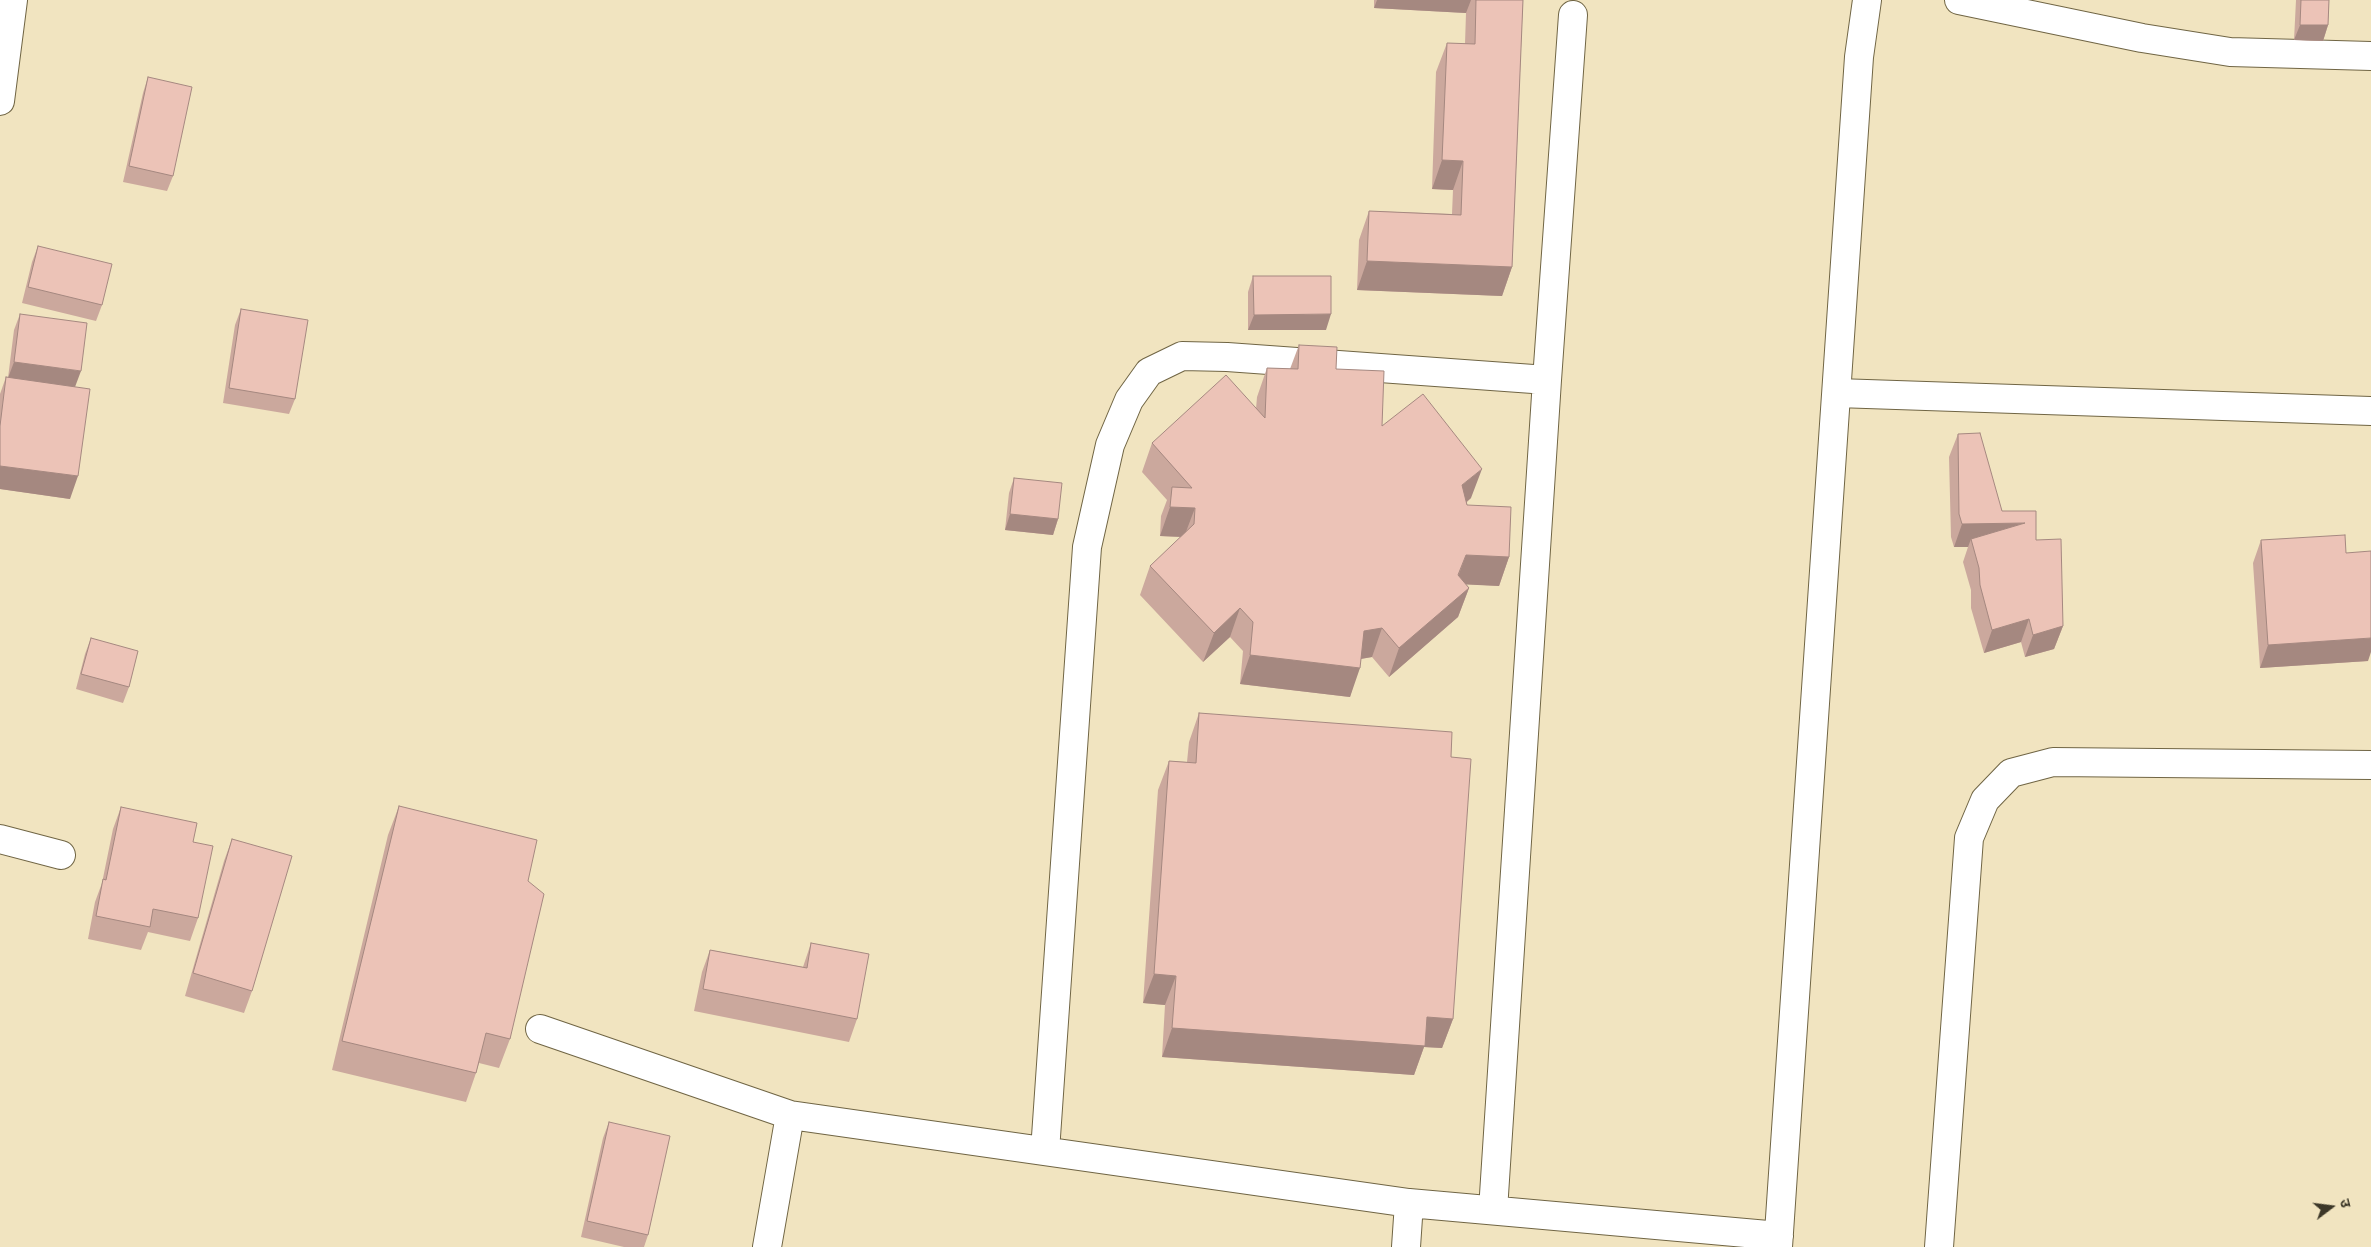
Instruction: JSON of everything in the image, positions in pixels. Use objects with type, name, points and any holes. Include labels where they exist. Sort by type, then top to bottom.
[{"type":"street","points":[[0,101],[13,0]]},
{"type":"street","points":[[540,1029],[790,1115],[1409,1203],[1493,1210],[1778,1241],[1859,57],[1866,0]]},
{"type":"street","points":[[1959,0],[2142,38],[2230,52],[2371,56]]},
{"type":"street","points":[[1493,1210],[1547,380],[1573,15]]},
{"type":"street","points":[[1045,1152],[1087,547],[1110,445],[1129,400],[1149,372],[1182,356],[1226,357],[1547,380]]},
{"type":"street","points":[[1836,393],[2371,412]]},
{"type":"street","points":[[1939,1247],[1969,838],[1985,800],[2011,773],[2053,762],[2371,765]]},
{"type":"street","points":[[0,839],[61,855]]},
{"type":"street","points":[[768,1247],[790,1115]]},
{"type":"street","points":[[1406,1247],[1409,1203]]},
{"type":"building","points":[[1476,0],[1523,0],[1512,267],[1367,261],[1369,211],[1461,215],[1463,161],[1442,160],[1447,43],[1475,44]]},
{"type":"building","points":[[2301,0],[2329,0],[2328,25],[2300,25]]},
{"type":"building","points":[[148,77],[192,87],[173,176],[129,166]]},
{"type":"building","points":[[38,246],[112,264],[102,305],[28,287]]},
{"type":"building","points":[[1253,276],[1331,276],[1331,314],[1254,315]]},
{"type":"building","points":[[241,309],[308,320],[295,399],[229,388]]},
{"type":"building","points":[[20,314],[87,323],[81,371],[14,362]]},
{"type":"building","points":[[1299,345],[1337,347],[1336,369],[1384,371],[1382,426],[1423,394],[1482,469],[1462,485],[1467,505],[1511,507],[1509,557],[1466,555],[1458,575],[1469,588],[1399,648],[1382,628],[1364,631],[1360,668],[1250,655],[1253,622],[1240,608],[1214,633],[1150,566],[1194,524],[1195,508],[1170,507],[1172,487],[1192,488],[1152,443],[1226,375],[1265,418],[1267,368],[1298,369]]},
{"type":"building","points":[[6,377],[90,389],[78,476],[0,466],[0,426]]},
{"type":"building","points":[[1980,433],[2002,511],[2036,511],[2036,540],[2061,539],[2063,626],[2033,635],[2029,619],[1992,630],[1980,585],[1979,568],[1971,539],[2025,523],[1962,524],[1959,514],[1958,434]]},
{"type":"building","points":[[1014,478],[1062,483],[1058,519],[1010,514]]},
{"type":"building","points":[[2345,535],[2346,553],[2371,551],[2371,638],[2268,645],[2261,540]]},
{"type":"building","points":[[91,638],[138,651],[129,687],[81,674]]},
{"type":"building","points":[[1199,713],[1452,732],[1451,757],[1471,759],[1453,1019],[1427,1017],[1425,1046],[1172,1028],[1176,976],[1154,974],[1169,761],[1196,763]]},
{"type":"building","points":[[399,806],[537,840],[528,881],[544,894],[510,1039],[486,1033],[476,1073],[342,1041]]},
{"type":"building","points":[[121,807],[197,823],[193,842],[213,846],[198,918],[153,909],[150,927],[96,916],[103,879],[106,880]]},
{"type":"building","points":[[232,839],[292,856],[252,991],[193,973]]},
{"type":"building","points":[[811,943],[869,954],[857,1019],[703,989],[710,950],[807,968]]},
{"type":"building","points":[[609,1122],[670,1136],[648,1235],[587,1221]]}]
